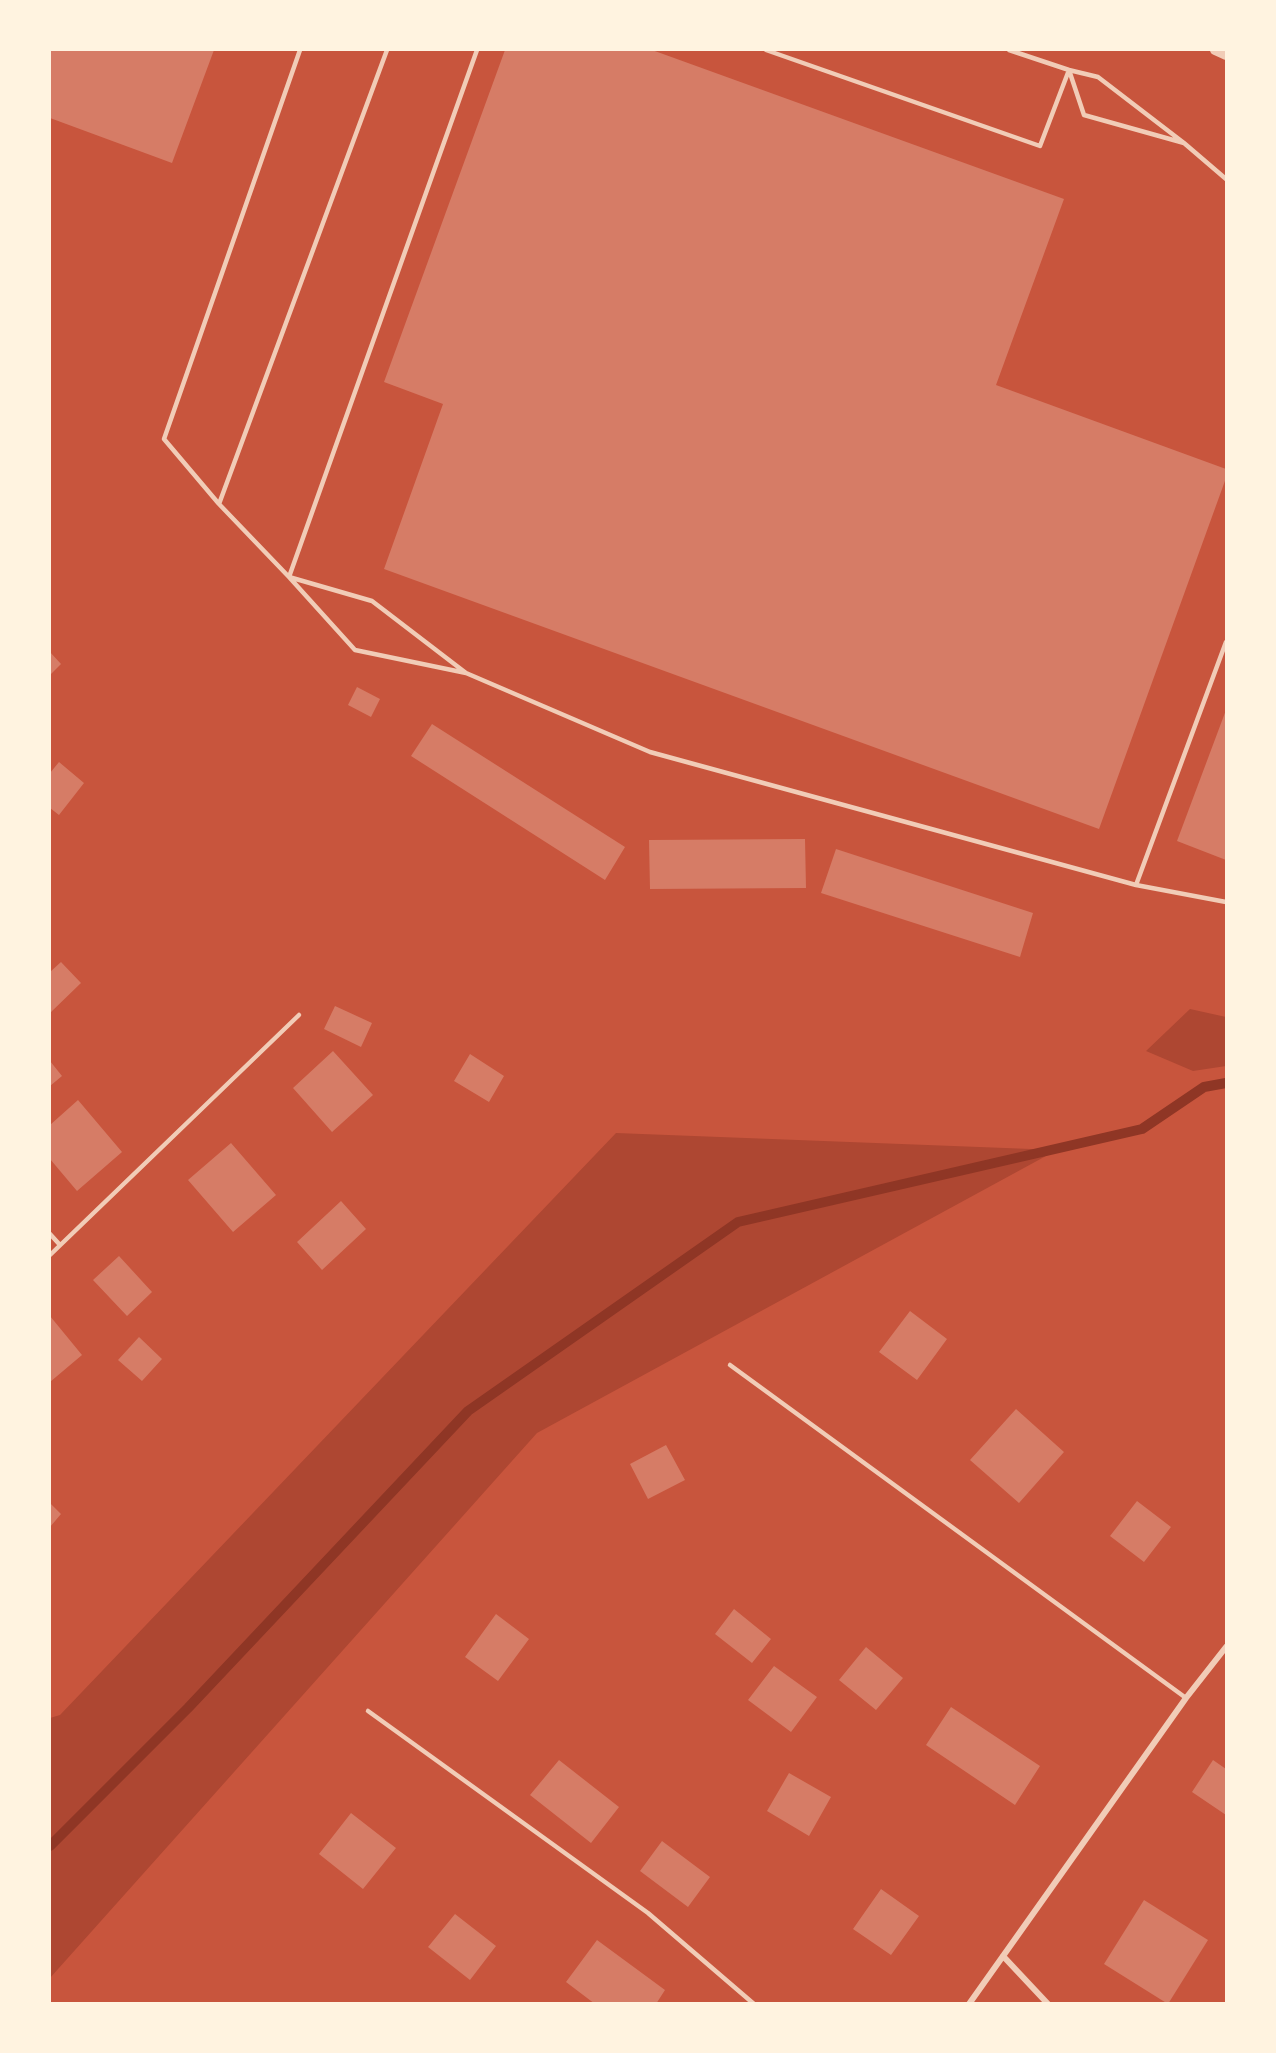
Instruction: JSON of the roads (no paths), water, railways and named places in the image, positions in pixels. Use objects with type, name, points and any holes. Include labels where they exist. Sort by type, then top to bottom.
[{"type":"street","points":[[1215,50],[1227,55]]},
{"type":"street","points":[[969,2004],[1186,1698],[1227,1647]]},
{"type":"street","points":[[1003,1956],[1048,2004]]},
{"type":"lane","points":[[300,50],[164,439],[219,504],[355,650],[466,673],[650,752],[1136,885],[1227,902]]},
{"type":"lane","points":[[219,504],[387,50]]},
{"type":"lane","points":[[289,577],[477,50]]},
{"type":"lane","points":[[766,50],[1040,146],[1069,70]]},
{"type":"lane","points":[[1009,50],[1098,77],[1227,179]]},
{"type":"lane","points":[[1069,70],[1084,115],[1184,143]]},
{"type":"lane","points":[[289,577],[372,601],[466,673]]},
{"type":"lane","points":[[1136,885],[1227,642]]},
{"type":"lane","points":[[50,1255],[299,1016]]},
{"type":"lane","points":[[50,1234],[60,1245]]},
{"type":"lane","points":[[730,1365],[1186,1698]]},
{"type":"lane","points":[[368,1711],[648,1913],[754,2004]]},
{"type":"waterway","points":[[50,1846],[188,1708],[468,1411],[738,1222],[1142,1129],[1204,1087],[1226,1083]]}]
